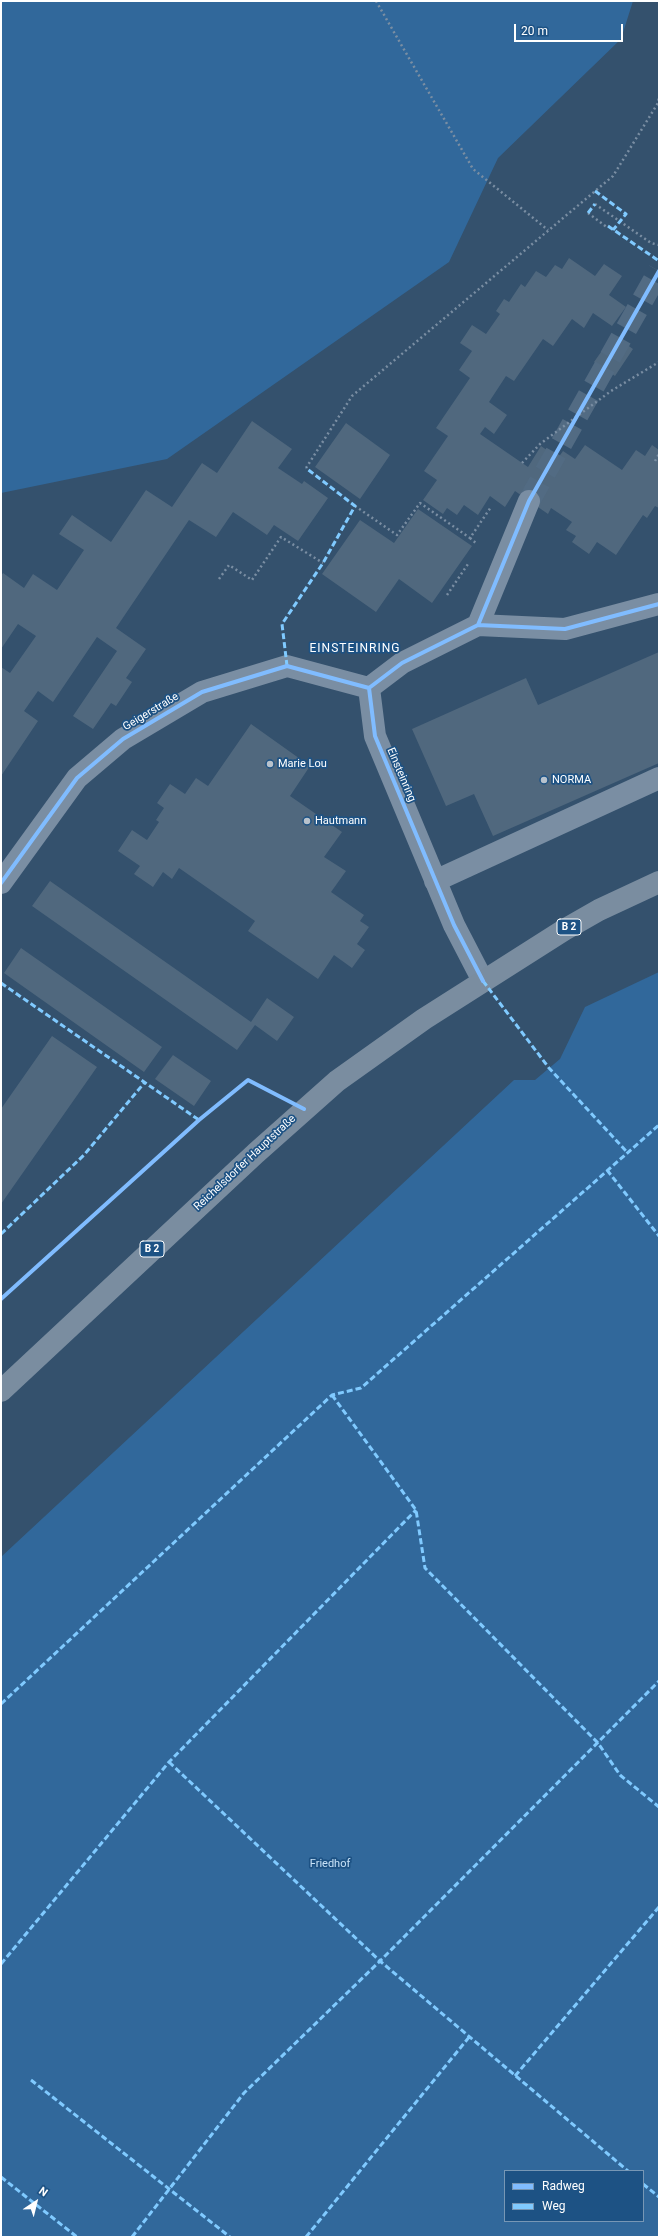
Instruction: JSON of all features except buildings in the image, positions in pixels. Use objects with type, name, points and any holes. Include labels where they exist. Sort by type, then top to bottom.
[{"type":"main road","name":"Reichelsdorfer Hauptstraße","points":[[1,1391],[304,1109],[363,1061],[483,981],[599,910],[659,882]]},
{"type":"street","points":[[478,625],[529,501]]},
{"type":"street","points":[[369,688],[402,663],[478,625],[565,630],[659,604]]},
{"type":"street","name":"Geigerstraße","points":[[1,883],[78,778],[123,739],[202,692],[287,666],[369,688]]},
{"type":"street","name":"Einsteinring","points":[[369,688],[375,736],[454,924],[483,981]]},
{"type":"street","points":[[436,881],[659,778]]},
{"type":"path","points":[[376,1],[473,169],[548,230]]},
{"type":"path","points":[[306,468],[352,396],[613,176],[658,103],[659,97]]},
{"type":"path","points":[[614,220],[595,205],[651,243],[659,245]]},
{"type":"path","points":[[589,213],[608,227]]},
{"type":"path","points":[[522,463],[540,444],[600,400],[659,362]]},
{"type":"path","points":[[655,461],[659,454]]},
{"type":"path","points":[[470,538],[496,500]]},
{"type":"path","points":[[355,506],[397,535],[420,502],[480,546]]},
{"type":"path","points":[[219,579],[228,565],[252,580],[281,537],[323,563]]},
{"type":"path","points":[[447,595],[472,559]]},
{"type":"green space","points":[[1,1],[633,1],[621,39],[498,158],[449,262],[167,459],[1,493]]},
{"type":"green space","name":"Friedhof","points":[[659,972],[659,2237],[1,2237],[1,1557],[514,1080],[535,1080],[560,1059],[585,1007]]},
{"type":"tunnel","points":[[529,501],[659,271]]},
{"type":"marked path","points":[[595,191],[626,214],[613,230]]},
{"type":"marked path","points":[[588,213],[595,204]]},
{"type":"marked path","points":[[608,226],[659,261]]},
{"type":"marked path","points":[[287,666],[282,624],[323,563],[355,506],[306,468]]},
{"type":"marked path","points":[[483,981],[549,1068],[627,1152]]},
{"type":"marked path","points":[[1,983],[199,1120]]},
{"type":"marked path","points":[[1,1234],[84,1155],[145,1082]]},
{"type":"marked path","points":[[1,1704],[332,1395],[361,1388],[659,1125]]},
{"type":"marked path","points":[[607,1170],[659,1236]]},
{"type":"marked path","points":[[332,1395],[416,1510],[425,1568],[598,1743],[620,1775],[659,1807]]},
{"type":"marked path","points":[[1,1964],[169,1762],[416,1510]]},
{"type":"marked path","points":[[132,2237],[244,2093],[380,1961],[659,1681]]},
{"type":"marked path","points":[[169,1762],[380,1961],[627,2170]]},
{"type":"marked path","points":[[515,2076],[659,1907]]},
{"type":"marked path","points":[[306,2237],[470,2036]]},
{"type":"marked path","points":[[31,2080],[230,2237]]},
{"type":"marked path","points":[[1,2177],[77,2237]]},
{"type":"marked path","points":[[644,2185],[659,2197]]},
{"type":"cycle path","points":[[478,625],[529,501],[659,271]]},
{"type":"cycle path","points":[[483,981],[454,925],[375,736],[369,688],[402,663],[478,625],[565,629],[659,604]]},
{"type":"cycle path","points":[[1,883],[77,778],[123,739],[202,692],[287,666],[369,688]]},
{"type":"cycle path","points":[[1,1299],[199,1120],[248,1080],[304,1109]]},
{"type":"place","name":"Marie Lou","points":[[270,764]]},
{"type":"place","name":"NORMA","points":[[544,780]]},
{"type":"place","name":"Hautmann","points":[[307,821]]},
{"type":"district","name":"EINSTEINRING","points":[[355,649]]}]
